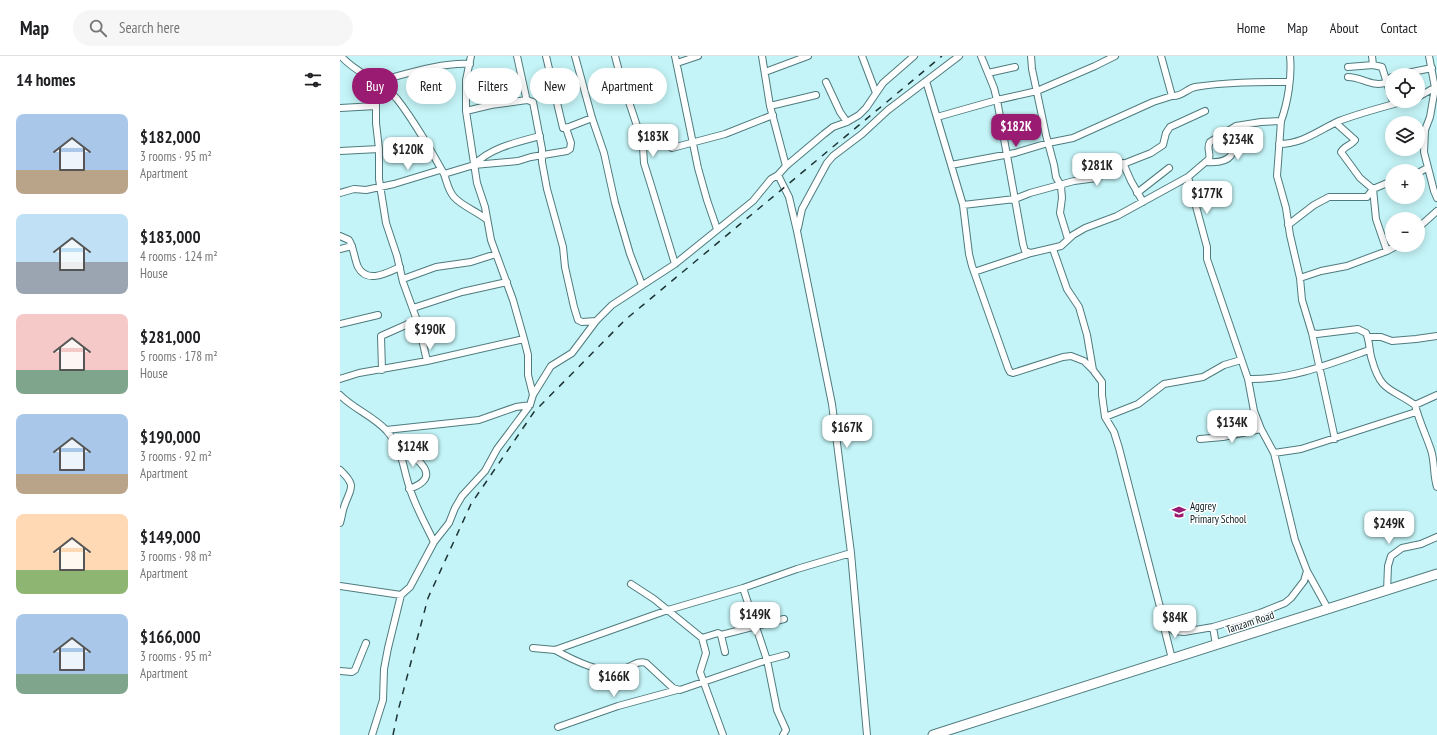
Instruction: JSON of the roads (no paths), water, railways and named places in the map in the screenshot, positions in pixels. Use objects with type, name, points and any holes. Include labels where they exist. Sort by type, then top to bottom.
[{"type":"highway","name":"Tanzam Road","points":[[933,735],[1437,574]]},
{"type":"street","points":[[341,56],[357,68]]},
{"type":"street","points":[[471,56],[466,80],[466,111],[479,193],[485,207],[486,219],[496,254],[507,282],[524,339],[528,355],[528,375],[533,395]]},
{"type":"street","points":[[517,56],[527,100]]},
{"type":"street","points":[[340,193],[354,189],[366,190],[474,165],[518,161],[570,149],[571,143],[566,128],[563,128],[546,56]]},
{"type":"street","points":[[575,56],[592,118],[604,153],[615,203],[630,254],[642,285]]},
{"type":"street","points":[[616,56],[620,75],[640,135],[643,147],[644,163],[667,236],[674,264]]},
{"type":"street","points":[[675,56],[707,200],[717,229]]},
{"type":"street","points":[[677,63],[698,56]]},
{"type":"street","points":[[762,56],[770,106],[786,166]]},
{"type":"street","points":[[765,72],[808,56]]},
{"type":"street","points":[[862,56],[876,93]]},
{"type":"street","points":[[372,735],[383,700],[384,669],[401,595],[410,587],[434,542],[449,523],[462,496],[485,471],[497,450],[530,405],[533,395],[550,366],[572,353],[596,321],[612,305],[674,264],[753,201],[771,179],[778,175],[786,166],[833,128],[847,122],[866,108],[883,83],[914,56]]},
{"type":"street","points":[[797,231],[802,209],[827,163],[833,156],[862,134],[888,110],[959,56]]},
{"type":"street","points":[[981,56],[997,100],[1008,154],[1023,244],[1025,251],[1030,254]]},
{"type":"street","points":[[1031,56],[1048,143],[1056,177],[1061,186],[1062,198],[1060,212],[1068,239]]},
{"type":"street","points":[[937,117],[997,100],[1037,91],[1115,56]]},
{"type":"street","points":[[1161,56],[1172,96]]},
{"type":"street","points":[[1290,56],[1289,82],[1281,121],[1278,176],[1300,278],[1302,300],[1312,333],[1335,439]]},
{"type":"street","points":[[1372,56],[1373,65]]},
{"type":"street","points":[[1429,56],[1436,87],[1424,138],[1424,152],[1437,198]]},
{"type":"street","points":[[398,77],[455,64],[470,64]]},
{"type":"street","points":[[1348,67],[1373,65],[1382,67],[1385,72]]},
{"type":"street","points":[[988,73],[1015,67]]},
{"type":"street","points":[[1425,69],[1432,68]]},
{"type":"street","points":[[1348,77],[1354,77],[1374,84],[1385,83]]},
{"type":"street","points":[[926,81],[962,205],[968,254],[1010,372],[1012,373],[1063,357],[1072,356],[1084,362],[1093,370],[1102,382],[1105,417],[1114,432],[1124,466],[1172,659]]},
{"type":"street","points":[[826,82],[840,112],[847,122]]},
{"type":"street","points":[[951,165],[1008,154],[1073,138],[1130,112],[1172,96],[1180,95],[1194,87],[1289,82]]},
{"type":"street","points":[[1425,94],[1436,87]]},
{"type":"street","points":[[770,106],[816,95]]},
{"type":"street","points":[[466,111],[491,105],[527,100],[533,102],[540,136],[542,162],[547,189],[563,247],[565,267],[574,307],[578,320],[582,322],[596,321]]},
{"type":"street","points":[[398,101],[417,129],[442,172],[453,196],[486,219]]},
{"type":"street","points":[[1279,144],[1291,144],[1299,141],[1336,123],[1385,104]]},
{"type":"street","points":[[340,108],[376,106],[380,187],[386,223],[400,267],[402,279],[417,320],[427,360]]},
{"type":"street","points":[[962,205],[1015,198],[1061,186],[1074,181],[1097,178],[1123,163],[1157,149],[1163,145],[1166,133],[1170,127],[1205,111]]},
{"type":"street","points":[[672,148],[693,141],[725,134],[773,115]]},
{"type":"street","points":[[566,128],[592,118]]},
{"type":"street","points":[[974,272],[1030,254],[1061,246],[1068,239],[1085,228],[1117,216],[1188,177],[1207,162],[1210,157],[1208,146],[1210,142],[1236,126],[1260,122],[1281,121]]},
{"type":"street","points":[[1336,123],[1355,140],[1341,152],[1360,178],[1373,189],[1376,219],[1385,246]]},
{"type":"street","points":[[1207,162],[1222,162],[1229,158],[1235,149],[1236,126]]},
{"type":"street","points":[[474,165],[482,157],[494,150],[540,136]]},
{"type":"street","points":[[340,151],[378,150]]},
{"type":"street","points":[[1123,163],[1137,193],[1143,202]]},
{"type":"street","points":[[1137,193],[1170,168]]},
{"type":"street","points":[[778,175],[789,197],[832,404],[851,553],[866,735]]},
{"type":"street","points":[[1188,177],[1207,247],[1207,259],[1248,379],[1254,411],[1261,429],[1274,453],[1294,540],[1307,571],[1328,609]]},
{"type":"street","points":[[1288,225],[1325,198],[1334,196],[1342,198],[1367,197],[1373,189],[1385,184]]},
{"type":"street","points":[[1425,222],[1437,211]]},
{"type":"street","points":[[340,236],[349,240],[358,267],[365,275],[382,275],[400,267]]},
{"type":"street","points":[[340,249],[352,246]]},
{"type":"street","points":[[1053,249],[1067,289],[1079,307],[1087,335],[1093,370]]},
{"type":"street","points":[[1300,278],[1321,271],[1347,266],[1387,252]]},
{"type":"street","points":[[402,279],[436,267],[471,262],[496,254]]},
{"type":"street","points":[[413,308],[481,286],[507,282]]},
{"type":"street","points":[[340,324],[378,315]]},
{"type":"street","points":[[382,370],[381,336],[417,320]]},
{"type":"street","points":[[1312,333],[1317,334],[1358,329],[1366,333],[1372,361],[1381,383],[1415,405]]},
{"type":"street","points":[[1368,337],[1381,337],[1392,341],[1437,336]]},
{"type":"street","points":[[340,379],[359,373],[382,370],[524,339]]},
{"type":"street","points":[[1248,379],[1278,377],[1319,368],[1369,350]]},
{"type":"street","points":[[1105,417],[1138,404],[1164,384],[1203,377],[1224,365],[1241,360]]},
{"type":"street","points":[[340,395],[353,407],[370,417],[386,430],[399,448],[410,489],[434,542]]},
{"type":"street","points":[[1415,405],[1437,395]]},
{"type":"street","points":[[386,430],[479,420],[516,407],[530,405]]},
{"type":"street","points":[[1415,405],[1416,412],[1431,451],[1434,478],[1437,488]]},
{"type":"street","points":[[1274,453],[1301,450],[1416,412]]},
{"type":"street","points":[[1200,439],[1223,437],[1261,429]]},
{"type":"street","points":[[399,448],[415,458],[423,465],[427,472],[423,482],[410,489]]},
{"type":"street","points":[[340,470],[349,478],[351,485],[350,493],[344,506],[340,523]]},
{"type":"street","points":[[1387,591],[1388,566],[1391,556],[1402,548],[1421,544],[1437,537]]},
{"type":"street","points":[[555,650],[668,610],[743,588],[797,568],[851,553]]},
{"type":"street","points":[[1163,623],[1178,632],[1184,632],[1213,627],[1260,613],[1285,603],[1296,593],[1304,581],[1307,571]]},
{"type":"street","points":[[631,584],[654,599],[702,638],[706,653],[700,670],[723,735]]},
{"type":"street","points":[[340,586],[401,595]]},
{"type":"street","points":[[743,588],[767,660],[777,710],[786,730],[783,735]]},
{"type":"street","points":[[702,638],[717,633],[721,635],[784,619]]},
{"type":"street","points":[[1213,627],[1216,645]]},
{"type":"street","points":[[721,635],[726,650],[725,652]]},
{"type":"street","points":[[340,671],[352,672],[355,670],[366,643]]},
{"type":"street","points":[[533,648],[555,650],[571,659],[614,671],[624,670],[639,662],[643,662],[677,690]]},
{"type":"street","points":[[558,727],[618,706],[704,682],[767,660],[786,656]]},
{"type":"railway","points":[[393,735],[428,598],[471,504],[534,412],[625,320],[942,56]]},
{"type":"place","name":"Aggrey Primary School","points":[[1179,512]]}]
